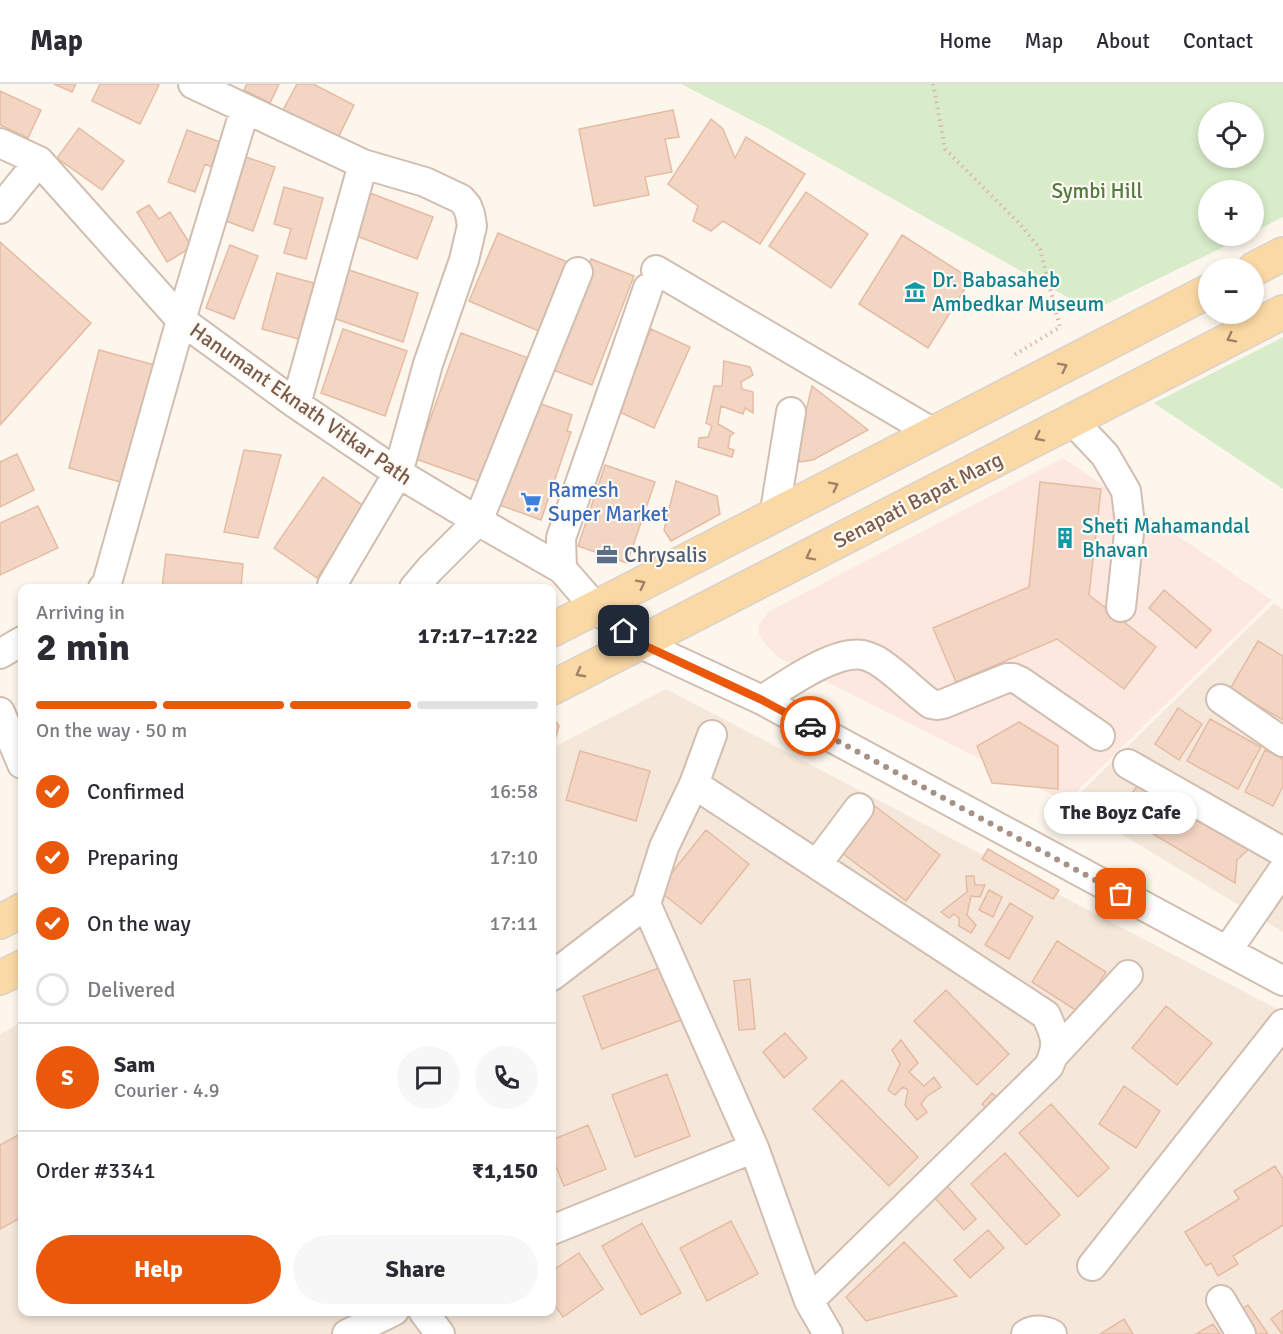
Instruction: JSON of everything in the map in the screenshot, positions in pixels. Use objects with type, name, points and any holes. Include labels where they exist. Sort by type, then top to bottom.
[{"type":"main road","points":[[1264,264],[1283,254]]},
{"type":"main road","points":[[556,628],[1198,297]]},
{"type":"main road","name":"Senapati Bapat Marg","points":[[556,686],[1283,312]]},
{"type":"main road","points":[[0,922],[18,912]]},
{"type":"main road","points":[[0,978],[18,968]]},
{"type":"street","points":[[193,84],[363,164],[425,182],[461,199],[467,206],[472,226],[464,260],[428,364],[398,473],[333,584]]},
{"type":"street","points":[[106,584],[245,108]]},
{"type":"street","points":[[0,143],[39,161],[0,208]]},
{"type":"street","name":"Hanumant Eknath Vitkar Path","points":[[39,161],[182,320],[296,404],[398,473],[562,569],[595,608],[639,643],[762,700],[1283,981]]},
{"type":"street","points":[[296,404],[363,164]]},
{"type":"street","points":[[417,584],[478,521],[578,272]]},
{"type":"street","points":[[562,569],[561,538],[652,279],[935,434]]},
{"type":"street","points":[[774,517],[791,412]]},
{"type":"street","points":[[1072,420],[1105,455],[1126,491],[1130,524],[1121,607]]},
{"type":"street","points":[[0,654],[18,643]]},
{"type":"street","points":[[762,700],[834,658],[851,654],[864,655],[877,661],[931,704],[937,705],[1007,678],[1013,678],[1100,736]]},
{"type":"street","points":[[1221,699],[1283,742]]},
{"type":"street","points":[[0,712],[18,755]]},
{"type":"street","points":[[556,973],[646,904],[664,847],[694,784],[712,735]]},
{"type":"street","points":[[1128,764],[1283,852]]},
{"type":"street","points":[[694,784],[1046,1015],[1056,1043],[1049,1066],[809,1301]]},
{"type":"street","points":[[817,864],[859,808]]},
{"type":"street","points":[[1227,951],[1283,870]]},
{"type":"street","points":[[646,904],[753,1148],[809,1301],[828,1334]]},
{"type":"street","points":[[1053,1056],[1128,975]]},
{"type":"street","points":[[1092,1266],[1283,1024]]},
{"type":"street","points":[[556,1228],[753,1148]]},
{"type":"street","points":[[1221,1300],[1241,1334]]},
{"type":"street","points":[[348,1334],[384,1316]]},
{"type":"street","points":[[427,1316],[440,1334]]},
{"type":"street","points":[[1026,1334],[1037,1330],[1052,1334]]},
{"type":"path","points":[[933,84],[945,149],[1020,224],[1040,249],[1060,327],[1002,363]]},
{"type":"shaded area","points":[[1063,458],[1272,600],[1066,802],[779,658],[759,634],[759,625],[768,612]]},
{"type":"shaded area","points":[[1274,603],[1283,609],[1283,932],[1070,803]]},
{"type":"shaded area","points":[[666,689],[1283,1012],[1283,1334],[0,1334],[0,1034],[18,1024],[18,1316],[556,1316],[556,746]]},
{"type":"green space","name":"Symbi Hill","points":[[681,84],[1283,84],[1283,217],[1264,227],[1264,180],[1198,180],[1198,246],[1225,246],[1092,311],[767,128]]},
{"type":"green space","points":[[1283,337],[1283,489],[1154,403]]},
{"type":"building","points":[[54,84],[76,84],[72,92]]},
{"type":"building","points":[[100,84],[159,85],[140,124],[92,101]]},
{"type":"building","points":[[247,84],[279,84],[270,103],[244,90]]},
{"type":"building","points":[[297,84],[313,84],[354,105],[337,140],[282,112]]},
{"type":"building","points":[[0,91],[41,110],[28,138],[0,125]]},
{"type":"building","points":[[673,110],[679,137],[665,139],[672,172],[645,177],[649,195],[594,206],[579,129]]},
{"type":"building","points":[[711,119],[723,129],[735,158],[746,137],[805,174],[760,244],[723,221],[711,231],[693,221],[698,206],[668,184]]},
{"type":"building","points":[[79,128],[124,161],[102,190],[57,158]]},
{"type":"building","points":[[187,130],[220,142],[211,167],[205,164],[195,192],[168,182]]},
{"type":"building","points":[[240,155],[275,167],[253,231],[226,221],[238,186],[230,183]]},
{"type":"building","points":[[284,187],[323,198],[306,259],[284,253],[291,229],[274,224]]},
{"type":"building","points":[[806,192],[868,234],[831,288],[769,246]]},
{"type":"building","points":[[370,193],[433,217],[417,259],[354,235]]},
{"type":"building","points":[[149,205],[159,219],[170,212],[192,247],[167,262],[137,212]]},
{"type":"building","points":[[498,233],[572,264],[543,333],[469,301]]},
{"type":"building","name":"Dr. Babasaheb Ambedkar Museum","points":[[902,235],[971,279],[928,348],[859,304]]},
{"type":"building","points":[[0,242],[91,323],[0,425]]},
{"type":"building","points":[[230,245],[258,256],[234,319],[206,308]]},
{"type":"building","points":[[591,259],[634,276],[592,385],[548,368]]},
{"type":"building","points":[[349,270],[418,293],[403,342],[333,318]]},
{"type":"building","points":[[277,273],[314,283],[299,339],[262,329]]},
{"type":"building","points":[[343,329],[407,351],[385,416],[321,393]]},
{"type":"building","points":[[651,329],[690,347],[654,428],[615,410]]},
{"type":"building","points":[[461,333],[531,359],[486,484],[416,459]]},
{"type":"building","points":[[99,350],[155,365],[124,483],[69,468]]},
{"type":"building","points":[[724,361],[750,367],[753,375],[741,382],[742,389],[753,392],[753,413],[745,408],[743,414],[721,406],[718,424],[734,433],[730,436],[728,448],[734,450],[732,457],[698,447],[699,438],[708,437],[712,426],[706,423],[714,386],[722,386]]},
{"type":"building","points":[[812,386],[868,430],[813,460],[800,462],[796,453]]},
{"type":"building","points":[[530,400],[572,415],[567,431],[571,432],[541,520],[494,503]]},
{"type":"building","points":[[244,450],[281,455],[258,538],[224,532]]},
{"type":"building","points":[[17,454],[34,490],[0,507],[0,462]]},
{"type":"building","points":[[605,465],[655,482],[627,563],[578,546]]},
{"type":"building","points":[[323,477],[365,507],[317,578],[274,548]]},
{"type":"building","points":[[676,481],[717,496],[720,514],[671,541],[664,530]]},
{"type":"building","name":"Sheti Mahamandal Bhavan","points":[[1040,482],[1101,489],[1089,595],[1156,647],[1124,689],[1057,639],[956,682],[933,628],[1029,587]]},
{"type":"building","points":[[38,506],[58,548],[0,575],[0,523]]},
{"type":"building","points":[[166,554],[243,564],[241,584],[162,584]]},
{"type":"building","points":[[1164,590],[1211,630],[1196,648],[1149,608]]},
{"type":"building","points":[[1258,641],[1283,656],[1283,720],[1230,689]]},
{"type":"building","points":[[1178,708],[1202,724],[1179,760],[1155,744]]},
{"type":"building","points":[[1210,719],[1261,747],[1238,789],[1187,761]]},
{"type":"building","points":[[1019,722],[1058,746],[1058,789],[992,783],[977,746]]},
{"type":"building","points":[[1265,750],[1283,759],[1283,786],[1273,806],[1245,792]]},
{"type":"building","points":[[580,751],[650,771],[636,821],[566,800]]},
{"type":"building","points":[[1137,786],[1250,848],[1237,860],[1235,883],[1118,813]]},
{"type":"building","points":[[872,804],[940,855],[906,901],[838,850]]},
{"type":"building","points":[[706,830],[749,864],[701,924],[658,890]]},
{"type":"building","points":[[988,849],[1059,890],[1053,899],[982,859]]},
{"type":"building","points":[[966,876],[974,876],[975,885],[985,885],[980,897],[971,896],[967,915],[976,925],[971,933],[959,926],[959,918],[954,914],[949,918],[941,912],[967,892]]},
{"type":"building","points":[[989,890],[1002,897],[993,917],[979,910]]},
{"type":"building","points":[[1010,903],[1033,917],[1009,959],[985,945]]},
{"type":"building","points":[[1057,941],[1106,972],[1080,1013],[1032,982]]},
{"type":"building","points":[[667,965],[687,1018],[602,1049],[583,996]]},
{"type":"building","points":[[750,979],[755,1029],[739,1030],[734,981]]},
{"type":"building","points":[[946,990],[1009,1054],[977,1085],[914,1021]]},
{"type":"building","points":[[1166,1006],[1212,1043],[1177,1085],[1132,1048]]},
{"type":"building","points":[[785,1033],[807,1058],[784,1078],[763,1052]]},
{"type":"building","points":[[901,1040],[918,1063],[909,1072],[924,1086],[934,1077],[941,1087],[926,1097],[921,1104],[927,1112],[917,1120],[905,1105],[908,1090],[903,1087],[895,1095],[888,1090],[900,1064],[892,1050]]},
{"type":"building","points":[[667,1074],[690,1136],[635,1157],[612,1095]]},
{"type":"building","points":[[842,1080],[918,1157],[889,1186],[813,1109]]},
{"type":"building","points":[[1124,1086],[1160,1111],[1136,1148],[1099,1124]]},
{"type":"building","points":[[992,1093],[999,1099],[989,1111],[982,1104]]},
{"type":"building","points":[[1051,1104],[1109,1168],[1078,1197],[1019,1133]]},
{"type":"building","points":[[588,1125],[606,1169],[564,1186],[556,1167],[556,1138]]},
{"type":"building","points":[[18,1135],[18,1219],[0,1229],[0,1145]]},
{"type":"building","points":[[1005,1153],[1060,1215],[1026,1245],[971,1184]]},
{"type":"building","points":[[1275,1166],[1283,1179],[1283,1225],[1233,1256],[1238,1264],[1218,1276],[1211,1263],[1206,1266],[1185,1232],[1239,1199],[1234,1191]]},
{"type":"building","points":[[947,1186],[976,1219],[964,1230],[934,1197]]},
{"type":"building","points":[[731,1221],[758,1274],[707,1301],[680,1248]]},
{"type":"building","points":[[642,1223],[681,1293],[641,1315],[602,1246]]},
{"type":"building","points":[[988,1230],[1004,1248],[970,1278],[954,1260]]},
{"type":"building","points":[[904,1242],[957,1296],[866,1321],[846,1297]]},
{"type":"building","points":[[579,1253],[603,1289],[563,1317],[556,1307],[556,1268]]},
{"type":"building","points":[[1248,1305],[1268,1334],[1245,1334],[1233,1315]]},
{"type":"building","points":[[1283,1310],[1283,1334],[1282,1334],[1271,1319]]},
{"type":"building","points":[[1124,1319],[1133,1334],[1100,1334]]},
{"type":"building","points":[[1213,1324],[1220,1334],[1196,1334]]},
{"type":"way so far","points":[[810,726],[1121,894]]},
{"type":"place","name":"Dr. Babasaheb Ambedkar Museum","points":[[915,292]]},
{"type":"place","name":"Ramesh Super Market","points":[[531,502]]},
{"type":"place","name":"Sheti Mahamandal Bhavan","points":[[1065,538]]},
{"type":"place","name":"Chrysalis","points":[[607,555]]},
{"type":"place","name":"The Boyz Cafe","points":[[1121,894]]},
{"type":"route","points":[[624,631],[639,643],[762,700],[810,726]]}]
